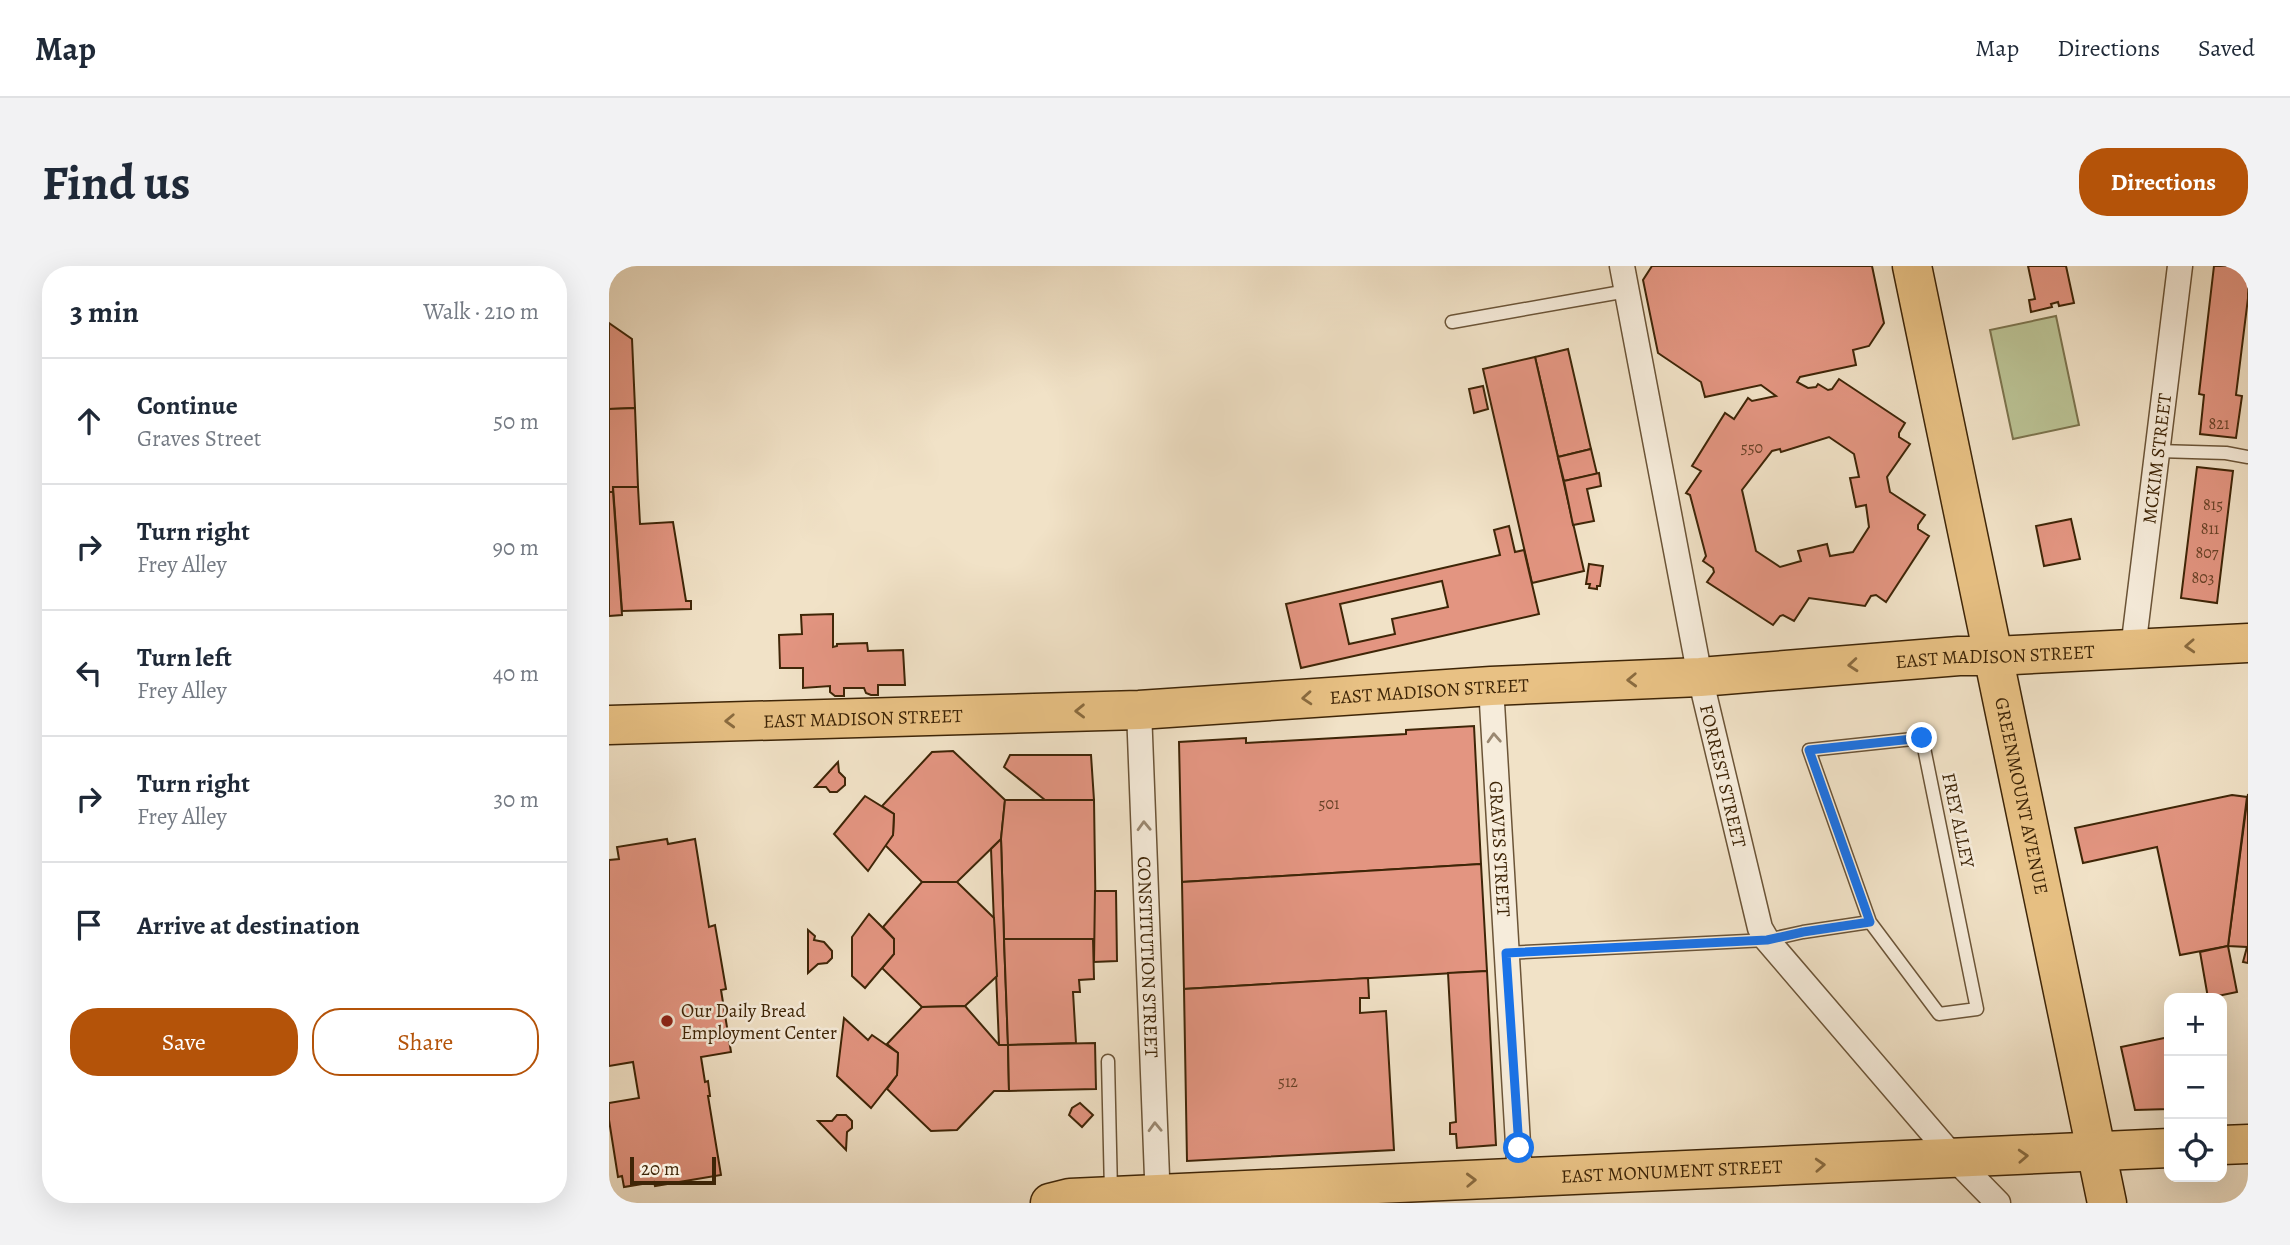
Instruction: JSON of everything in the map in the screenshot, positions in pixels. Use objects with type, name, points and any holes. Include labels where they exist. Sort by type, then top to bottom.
[{"type":"main road","name":"GREENMOUNT AVENUE","points":[[1912,266],[2107,1203]]},
{"type":"main road","name":"EAST MADISON STREET","points":[[609,725],[1139,710],[1491,686],[1700,677],[1959,656],[2248,643]]},
{"type":"main road","points":[[2227,1145],[2248,1144]]},
{"type":"main road","name":"EAST MONUMENT STREET","points":[[1050,1203],[1070,1198],[1111,1196],[1158,1199],[1520,1178],[2164,1148]]},
{"type":"street","name":"FORREST STREET","points":[[1622,266],[1700,677],[1761,928],[1767,940],[1955,1159],[1998,1203]]},
{"type":"street","name":"MCKIM STREET","points":[[2133,649],[2180,266]]},
{"type":"street","name":"GRAVES STREET","points":[[1491,686],[1520,1178]]},
{"type":"street","name":"CONSTITUTION STREET","points":[[1139,710],[1158,1199]]},
{"type":"lane","points":[[1452,322],[1627,291]]},
{"type":"lane","points":[[2158,451],[2226,453],[2248,457]]},
{"type":"lane","name":"FREY ALLEY","points":[[1922,738],[1977,1009],[1939,1014],[1870,922],[1809,750],[1922,738]]},
{"type":"lane","points":[[1506,953],[1767,940],[1870,922]]},
{"type":"lane","points":[[1108,1061],[1111,1196]]},
{"type":"green space","points":[[2056,316],[2079,425],[2013,439],[1990,330]]},
{"type":"building","points":[[1652,266],[1872,266],[1884,323],[1869,346],[1853,350],[1856,365],[1800,377],[1797,382],[1808,388],[1818,384],[1828,390],[1832,389],[1839,379],[1905,423],[1899,437],[1910,444],[1887,477],[1890,492],[1925,515],[1918,529],[1929,536],[1886,602],[1876,595],[1871,596],[1865,606],[1809,598],[1794,621],[1783,615],[1773,625],[1707,582],[1714,572],[1713,568],[1703,561],[1706,556],[1690,495],[1686,493],[1701,471],[1692,466],[1725,413],[1734,419],[1748,398],[1752,401],[1776,396],[1761,385],[1705,397],[1701,382],[1658,353],[1643,280]],"holes":[[[1829,437],[1854,454],[1859,477],[1850,478],[1856,507],[1866,505],[1869,527],[1853,552],[1830,556],[1827,544],[1798,551],[1801,561],[1780,567],[1756,551],[1742,490],[1772,451],[1780,449],[1781,452]]]},
{"type":"building","points":[[2028,266],[2066,266],[2074,303],[2059,306],[2058,302],[2051,304],[2052,307],[2031,312],[2029,300],[2035,299]]},
{"type":"building","points":[[2214,266],[2248,266],[2248,298],[2236,395],[2242,396],[2236,438],[2200,434],[2204,395],[2199,394]]},
{"type":"building","points":[[609,323],[632,339],[635,408],[609,409]]},
{"type":"building","points":[[1568,349],[1591,449],[1558,457],[1535,357]]},
{"type":"building","points":[[1535,357],[1584,571],[1532,583],[1483,369]]},
{"type":"building","points":[[1483,386],[1488,409],[1474,413],[1469,389]]},
{"type":"building","points":[[635,408],[638,487],[613,487],[613,492],[609,492],[609,409]]},
{"type":"building","points":[[1591,449],[1597,474],[1564,481],[1558,457]]},
{"type":"building","points":[[2197,467],[2233,471],[2217,603],[2181,598]]},
{"type":"building","points":[[1599,473],[1601,486],[1587,489],[1594,521],[1573,525],[1564,481]]},
{"type":"building","points":[[613,487],[638,487],[640,524],[673,522],[686,601],[691,601],[691,609],[622,611]]},
{"type":"building","points":[[609,492],[613,492],[622,615],[609,616]]},
{"type":"building","points":[[2071,519],[2080,559],[2044,566],[2036,526]]},
{"type":"building","points":[[1509,526],[1515,552],[1524,550],[1539,614],[1301,668],[1286,604],[1500,555],[1494,530]],"holes":[[[1442,581],[1448,607],[1392,619],[1395,634],[1349,644],[1340,604]]]},
{"type":"building","points":[[1589,564],[1603,566],[1600,586],[1597,586],[1597,589],[1589,588],[1590,584],[1586,584]]},
{"type":"building","points":[[833,614],[833,647],[837,644],[867,643],[868,651],[903,650],[905,685],[878,685],[878,695],[866,693],[864,688],[844,688],[844,696],[835,696],[830,692],[830,686],[803,688],[803,668],[780,668],[779,635],[802,634],[801,615]]},
{"type":"building","points":[[1474,726],[1481,864],[1182,882],[1179,742],[1246,738],[1246,743],[1406,734],[1406,730]]},
{"type":"building","points":[[953,751],[1005,800],[1001,839],[957,882],[922,882],[885,845],[893,835],[894,814],[882,806],[932,752]]},
{"type":"building","points":[[1010,755],[1091,755],[1094,800],[1045,800],[1004,767]]},
{"type":"building","points":[[838,762],[845,785],[837,792],[830,792],[826,787],[815,787]]},
{"type":"building","points":[[2248,794],[2248,963],[2243,962],[2247,947],[2228,946]]},
{"type":"building","points":[[2232,795],[2247,797],[2228,946],[2180,955],[2157,847],[2083,863],[2075,828]]},
{"type":"building","points":[[865,796],[894,814],[893,835],[868,871],[834,834]]},
{"type":"building","points":[[1005,800],[1094,800],[1096,939],[1004,939],[1001,839]]},
{"type":"building","name":"Our Daily Bread Employment Center","points":[[667,839],[668,844],[695,839],[709,927],[715,925],[726,989],[721,990],[731,1052],[701,1057],[705,1082],[708,1081],[721,1175],[655,1186],[654,1182],[624,1187],[622,1176],[618,1177],[609,1103],[639,1098],[633,1062],[609,1066],[609,860],[619,859],[617,847]]},
{"type":"building","points":[[1001,839],[1008,1045],[999,1045],[991,849]]},
{"type":"building","points":[[1481,864],[1487,971],[1184,989],[1182,882]]},
{"type":"building","points":[[922,882],[957,882],[994,918],[997,976],[965,1006],[922,1007],[882,968],[894,954],[894,939],[883,927]]},
{"type":"building","points":[[1095,891],[1116,891],[1117,961],[1094,962]]},
{"type":"building","points":[[869,914],[894,939],[894,954],[865,988],[852,976],[852,937]]},
{"type":"building","points":[[808,930],[815,936],[814,940],[824,942],[832,951],[832,958],[827,963],[818,964],[808,973]]},
{"type":"building","points":[[1004,939],[1093,939],[1094,979],[1079,980],[1080,992],[1073,992],[1076,1043],[1008,1045]]},
{"type":"building","points":[[2228,946],[2237,992],[2207,993],[2200,952]]},
{"type":"building","points":[[1487,971],[1496,1145],[1457,1148],[1456,1134],[1450,1134],[1450,1123],[1456,1122],[1448,973]]},
{"type":"building","points":[[1368,978],[1369,998],[1360,998],[1360,1013],[1386,1011],[1394,1150],[1187,1161],[1184,989]]},
{"type":"building","points":[[965,1006],[999,1045],[1008,1045],[1009,1091],[994,1091],[957,1130],[931,1131],[887,1089],[897,1075],[898,1053],[887,1044],[922,1007]]},
{"type":"building","points":[[844,1018],[868,1040],[872,1035],[898,1053],[897,1075],[871,1108],[837,1076]]},
{"type":"building","points":[[2164,1038],[2164,1109],[2135,1110],[2121,1047]]},
{"type":"building","points":[[1095,1043],[1096,1089],[1009,1091],[1008,1045]]},
{"type":"building","points":[[1080,1103],[1093,1115],[1082,1127],[1069,1115],[1072,1108]]},
{"type":"building","points":[[837,1115],[846,1115],[852,1121],[852,1128],[847,1132],[846,1150],[818,1121],[832,1121]]},
{"type":"place","name":"Our Daily Bread Employment Center","points":[[667,1021]]},
{"type":"route","points":[[1519,1148],[1506,953],[1767,940],[1870,922],[1809,750],[1922,738]]}]
